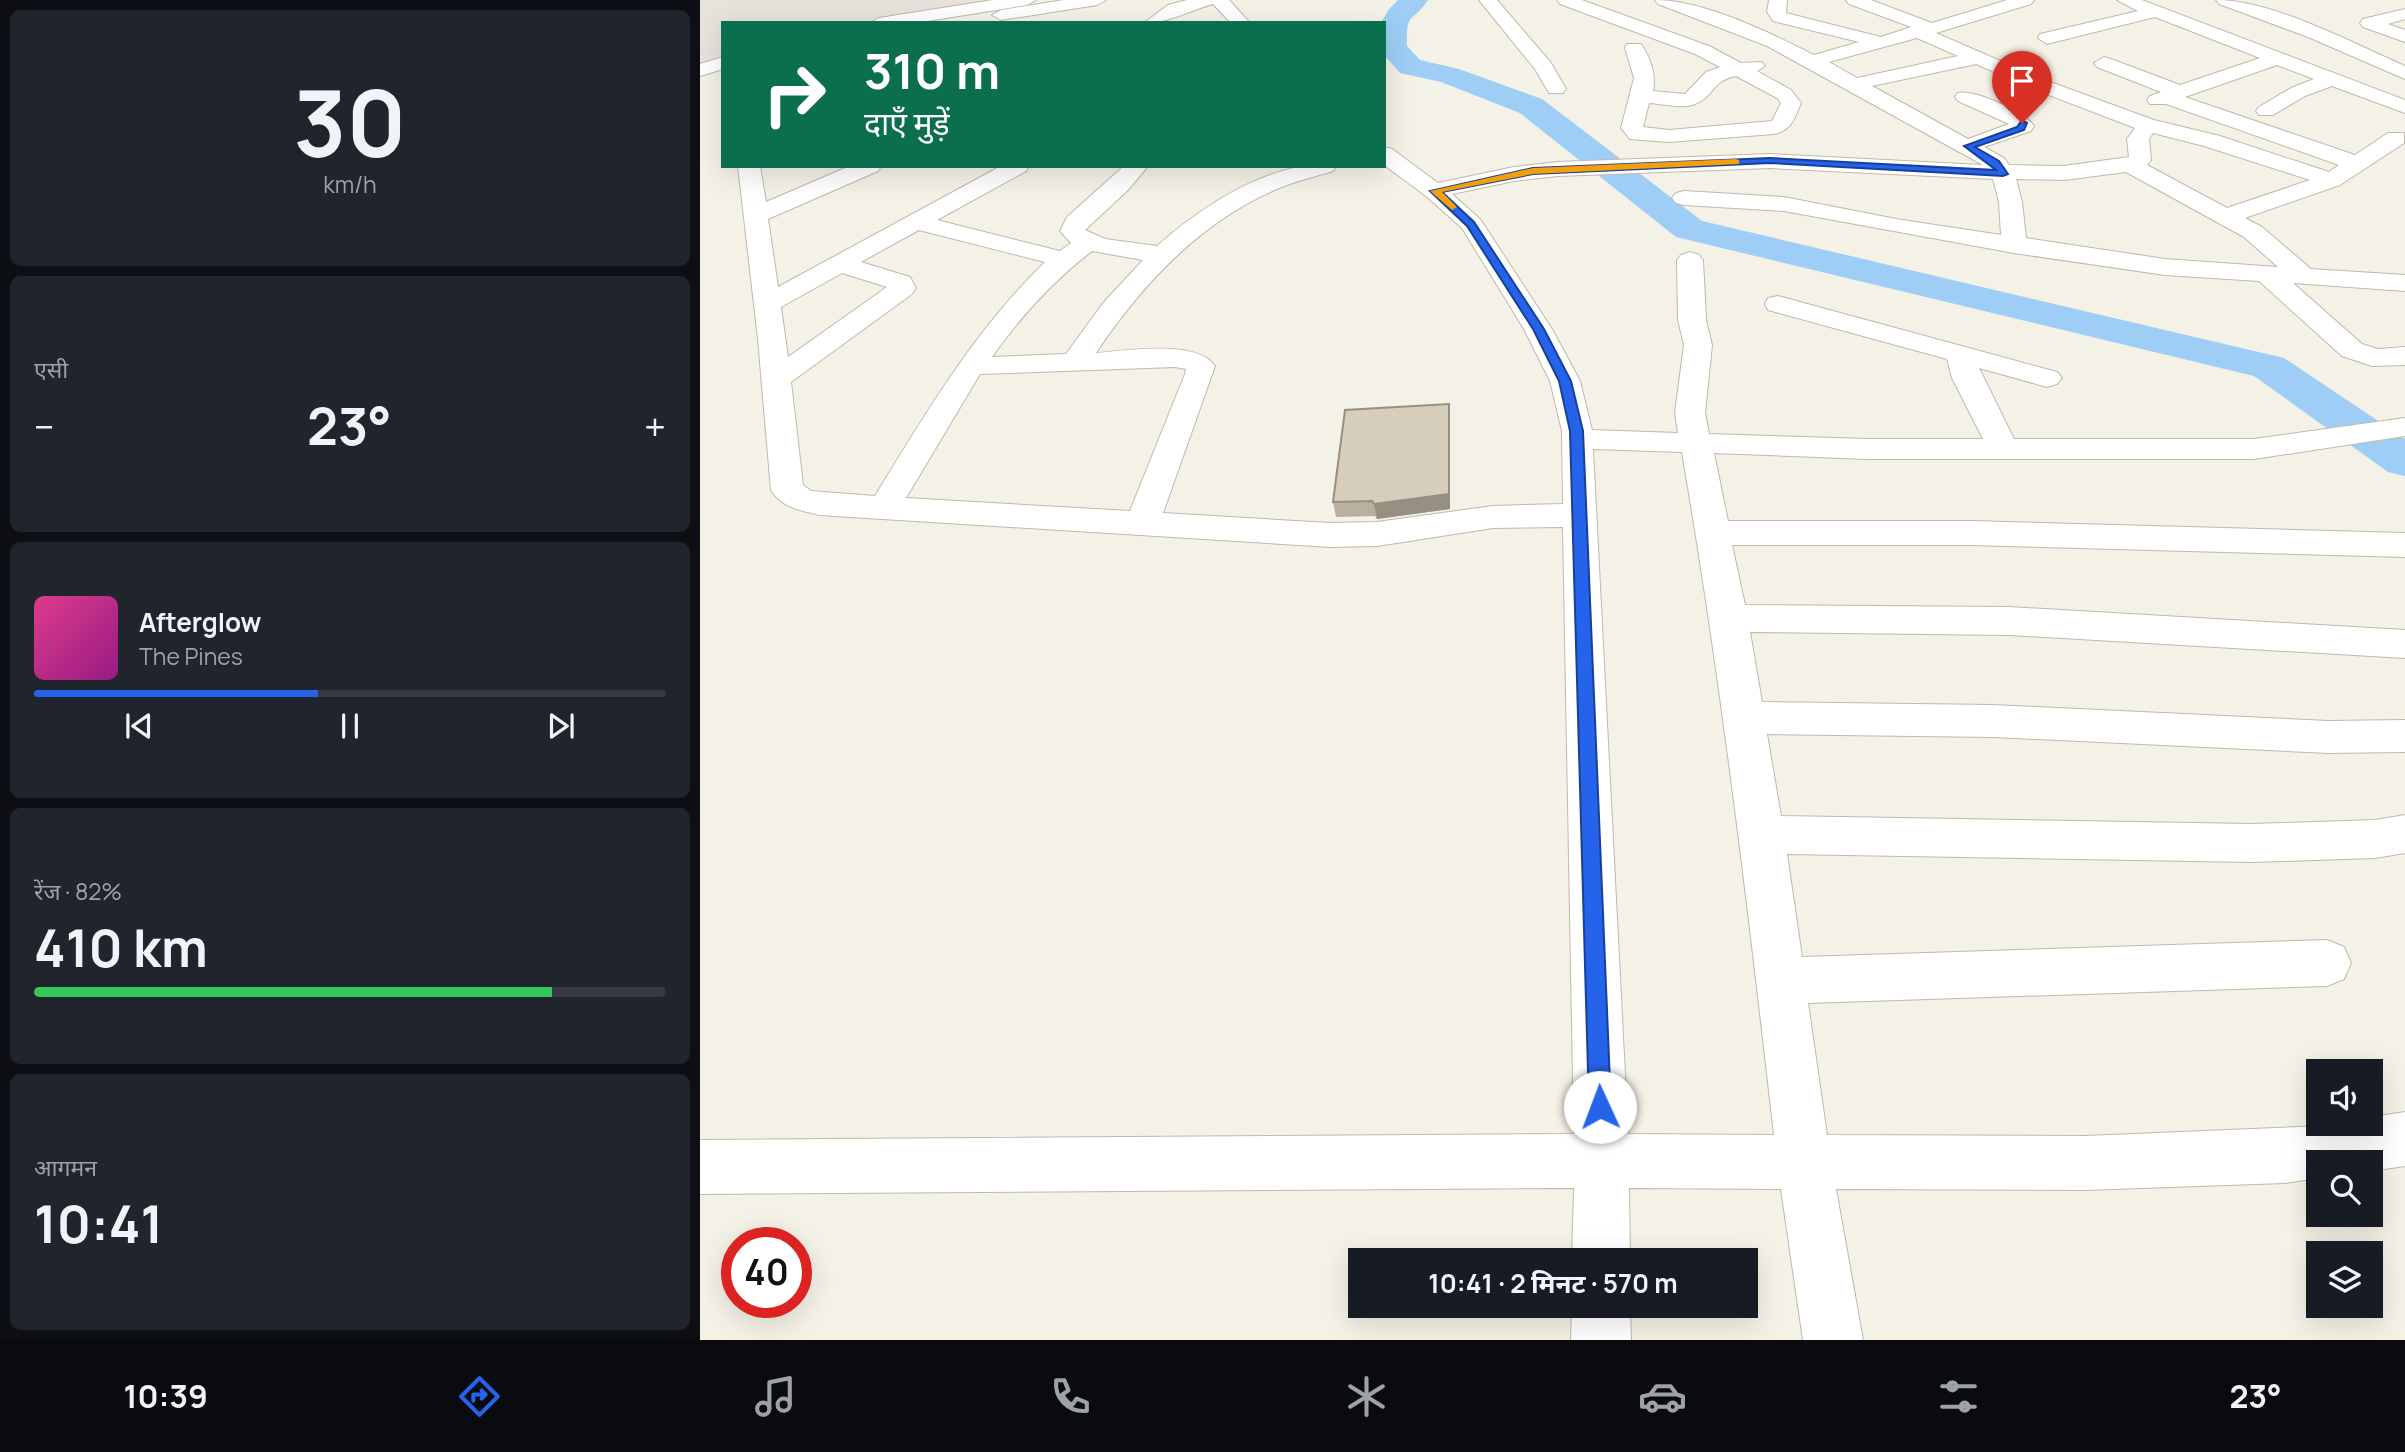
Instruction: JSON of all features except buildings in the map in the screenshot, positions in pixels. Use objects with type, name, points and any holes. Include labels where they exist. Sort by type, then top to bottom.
[{"type":"street","points":[[892,21],[1027,0]]},
{"type":"street","points":[[1156,21],[1174,9],[1207,0]]},
{"type":"street","points":[[1219,0],[1239,21]]},
{"type":"street","points":[[1488,0],[1544,67],[1556,89]]},
{"type":"street","points":[[1566,0],[1702,50],[1789,98],[1791,103],[1781,125],[1763,130],[1669,136],[1634,132],[1639,96],[1646,81],[1646,70],[1634,48]]},
{"type":"street","points":[[1664,0],[1773,42],[1996,163],[2003,174],[2012,202],[2014,245]]},
{"type":"street","points":[[1778,0],[1776,12],[1779,17],[1880,42]]},
{"type":"street","points":[[1855,0],[1924,29],[1976,58],[2147,125],[2212,141],[2332,180]]},
{"type":"street","points":[[1639,96],[1688,100],[1697,95],[1713,76],[1735,69],[1807,59],[1880,42],[2021,0]]},
{"type":"street","points":[[2126,0],[2405,107]]},
{"type":"street","points":[[2225,0],[2314,33],[2403,71]]},
{"type":"street","points":[[2385,4],[2405,12]]},
{"type":"street","points":[[976,21],[1095,8]]},
{"type":"street","points":[[1070,21],[1095,8]]},
{"type":"street","points":[[2047,38],[2155,12]]},
{"type":"street","points":[[2405,12],[2370,23],[2405,36]]},
{"type":"street","points":[[1854,84],[1976,58]]},
{"type":"street","points":[[2124,116],[2173,94],[2275,59]]},
{"type":"street","points":[[2104,63],[2173,94],[2358,164]]},
{"type":"street","points":[[2266,111],[2298,92],[2331,79]]},
{"type":"street","points":[[1965,97],[2018,120],[2023,125],[1968,146]]},
{"type":"street","points":[[1434,191],[1514,174],[1558,169],[1812,161],[2003,174],[2064,173],[2130,165],[2140,160],[2138,139],[2147,125]]},
{"type":"street","points":[[1661,167],[1669,136]]},
{"type":"street","points":[[2227,216],[2332,180],[2396,138]]},
{"type":"street","points":[[1386,155],[1434,191],[1471,224],[1538,329],[1565,381],[1577,439],[1602,1161],[1601,1248]]},
{"type":"street","points":[[2130,165],[2253,232],[2304,276]]},
{"type":"street","points":[[749,168],[768,303],[787,490],[800,499],[819,504],[1330,535],[1377,534],[1493,517],[1579,515]]},
{"type":"street","points":[[756,215],[865,168]]},
{"type":"street","points":[[768,303],[919,223],[1015,168]]},
{"type":"street","points":[[1135,168],[1121,186],[1076,222],[1072,231],[1076,237],[1088,242],[1160,254]]},
{"type":"street","points":[[1075,362],[1109,310],[1160,254],[1231,204],[1288,171],[1310,168]]},
{"type":"street","points":[[1684,198],[1784,204],[1842,217],[2165,267],[2405,283]]},
{"type":"street","points":[[919,223],[1062,259]]},
{"type":"street","points":[[884,508],[1002,322],[1062,259],[1088,242]]},
{"type":"street","points":[[1690,260],[1692,320],[1698,345],[1690,413],[1729,618],[1762,835],[1804,1161],[1833,1340]]},
{"type":"street","points":[[776,379],[903,288],[901,283],[840,264]]},
{"type":"street","points":[[2268,275],[2352,350],[2378,359],[2405,356]]},
{"type":"street","points":[[2366,279],[2405,309]]},
{"type":"street","points":[[1778,304],[2047,378]]},
{"type":"street","points":[[1960,354],[1967,378],[2003,448]]},
{"type":"street","points":[[972,366],[1175,358],[1191,360],[1200,366],[1200,374],[1142,525]]},
{"type":"street","points":[[1577,439],[1867,449],[2254,449],[2405,427]]},
{"type":"street","points":[[1713,533],[1971,533],[2405,545]]},
{"type":"street","points":[[1729,618],[2009,621],[2405,644]]},
{"type":"street","points":[[1744,718],[1993,721],[2208,733],[2328,737],[2405,736]]},
{"type":"street","points":[[1762,835],[2252,843],[2375,839],[2405,834]]},
{"type":"street","points":[[1781,981],[2327,963]]},
{"type":"street","points":[[700,1167],[1602,1161],[2085,1163],[2285,1156],[2405,1139]]},
{"type":"street","points":[[1601,1318],[1601,1340]]},
{"type":"shaded area","points":[[700,0],[1002,0],[889,21],[721,21],[721,58],[700,64]]},
{"type":"waterway","points":[[1415,0],[1398,14],[1393,32],[1393,48],[1410,67],[1449,75],[1531,106],[1689,229],[2269,367],[2405,461]]},
{"type":"slow traffic","points":[[1452,207],[1434,191],[1533,171],[1736,162]]},
{"type":"route","points":[[1600,1107],[1577,431],[1565,381],[1538,329],[1471,224],[1434,191],[1533,171],[1770,161],[1812,161],[2003,174],[1996,163],[1968,146],[2021,128],[2022,123]]}]
